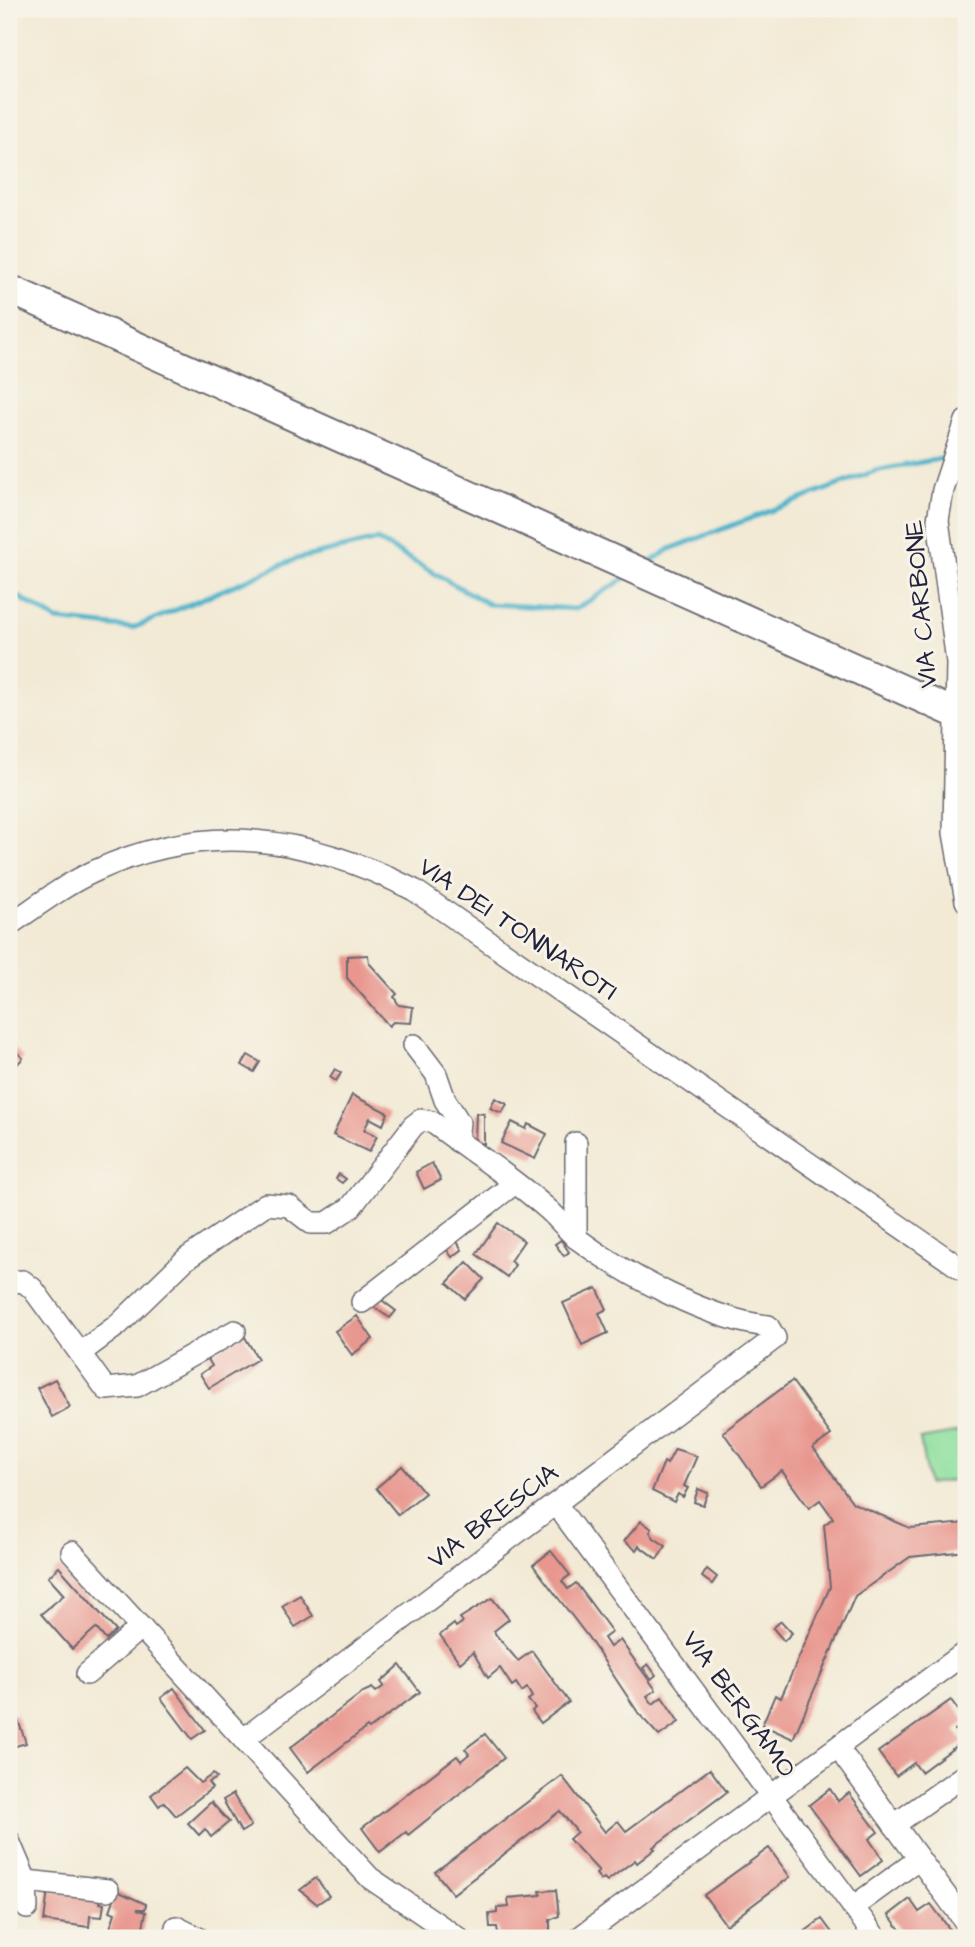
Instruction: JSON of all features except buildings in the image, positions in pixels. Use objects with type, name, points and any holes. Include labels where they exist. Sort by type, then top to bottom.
[{"type":"main road","points":[[9,289],[960,715]]},
{"type":"street","name":"VIA CARBONE","points":[[965,426],[943,490],[938,520],[959,685],[954,833],[966,901]]},
{"type":"street","name":"VIA DEI TONNAROTI","points":[[9,925],[95,871],[123,859],[184,843],[241,838],[265,840],[345,859],[414,890],[958,1262],[966,1272]]},
{"type":"street","points":[[414,1045],[436,1074],[445,1100],[460,1122],[457,1141]]},
{"type":"street","points":[[80,1353],[119,1324],[186,1259],[266,1204],[289,1206],[311,1223],[327,1223],[351,1207],[413,1126],[421,1120],[432,1122],[545,1206],[576,1237]]},
{"type":"street","points":[[576,1143],[576,1237]]},
{"type":"street","points":[[362,1302],[514,1183]]},
{"type":"street","name":"VIA BRESCIA","points":[[244,1738],[775,1338],[768,1326],[743,1323],[709,1311],[612,1263],[576,1237]]},
{"type":"street","points":[[9,1282],[23,1282],[33,1289],[106,1389],[137,1385],[236,1331]]},
{"type":"street","name":"VIA BERGAMO","points":[[556,1504],[876,1938]]},
{"type":"street","points":[[72,1552],[370,1878],[458,1938]]},
{"type":"street","points":[[87,1674],[141,1627]]},
{"type":"street","points":[[579,1938],[966,1653]]},
{"type":"street","points":[[846,1759],[919,1859],[963,1913]]},
{"type":"street","points":[[894,1825],[966,1773]]},
{"type":"street","points":[[9,1841],[26,1881],[27,1908]]},
{"type":"street","points":[[853,1907],[919,1859]]},
{"type":"street","points":[[26,1881],[108,1890]]},
{"type":"street","points":[[176,1927],[198,1938]]},
{"type":"green space","points":[[966,1431],[966,1478],[928,1484],[920,1439]]},
{"type":"waterway","points":[[647,564],[670,549],[875,471],[949,457]]},
{"type":"waterway","points":[[9,591],[57,620],[133,628],[296,559],[377,540],[488,604],[576,609],[627,577]]}]
